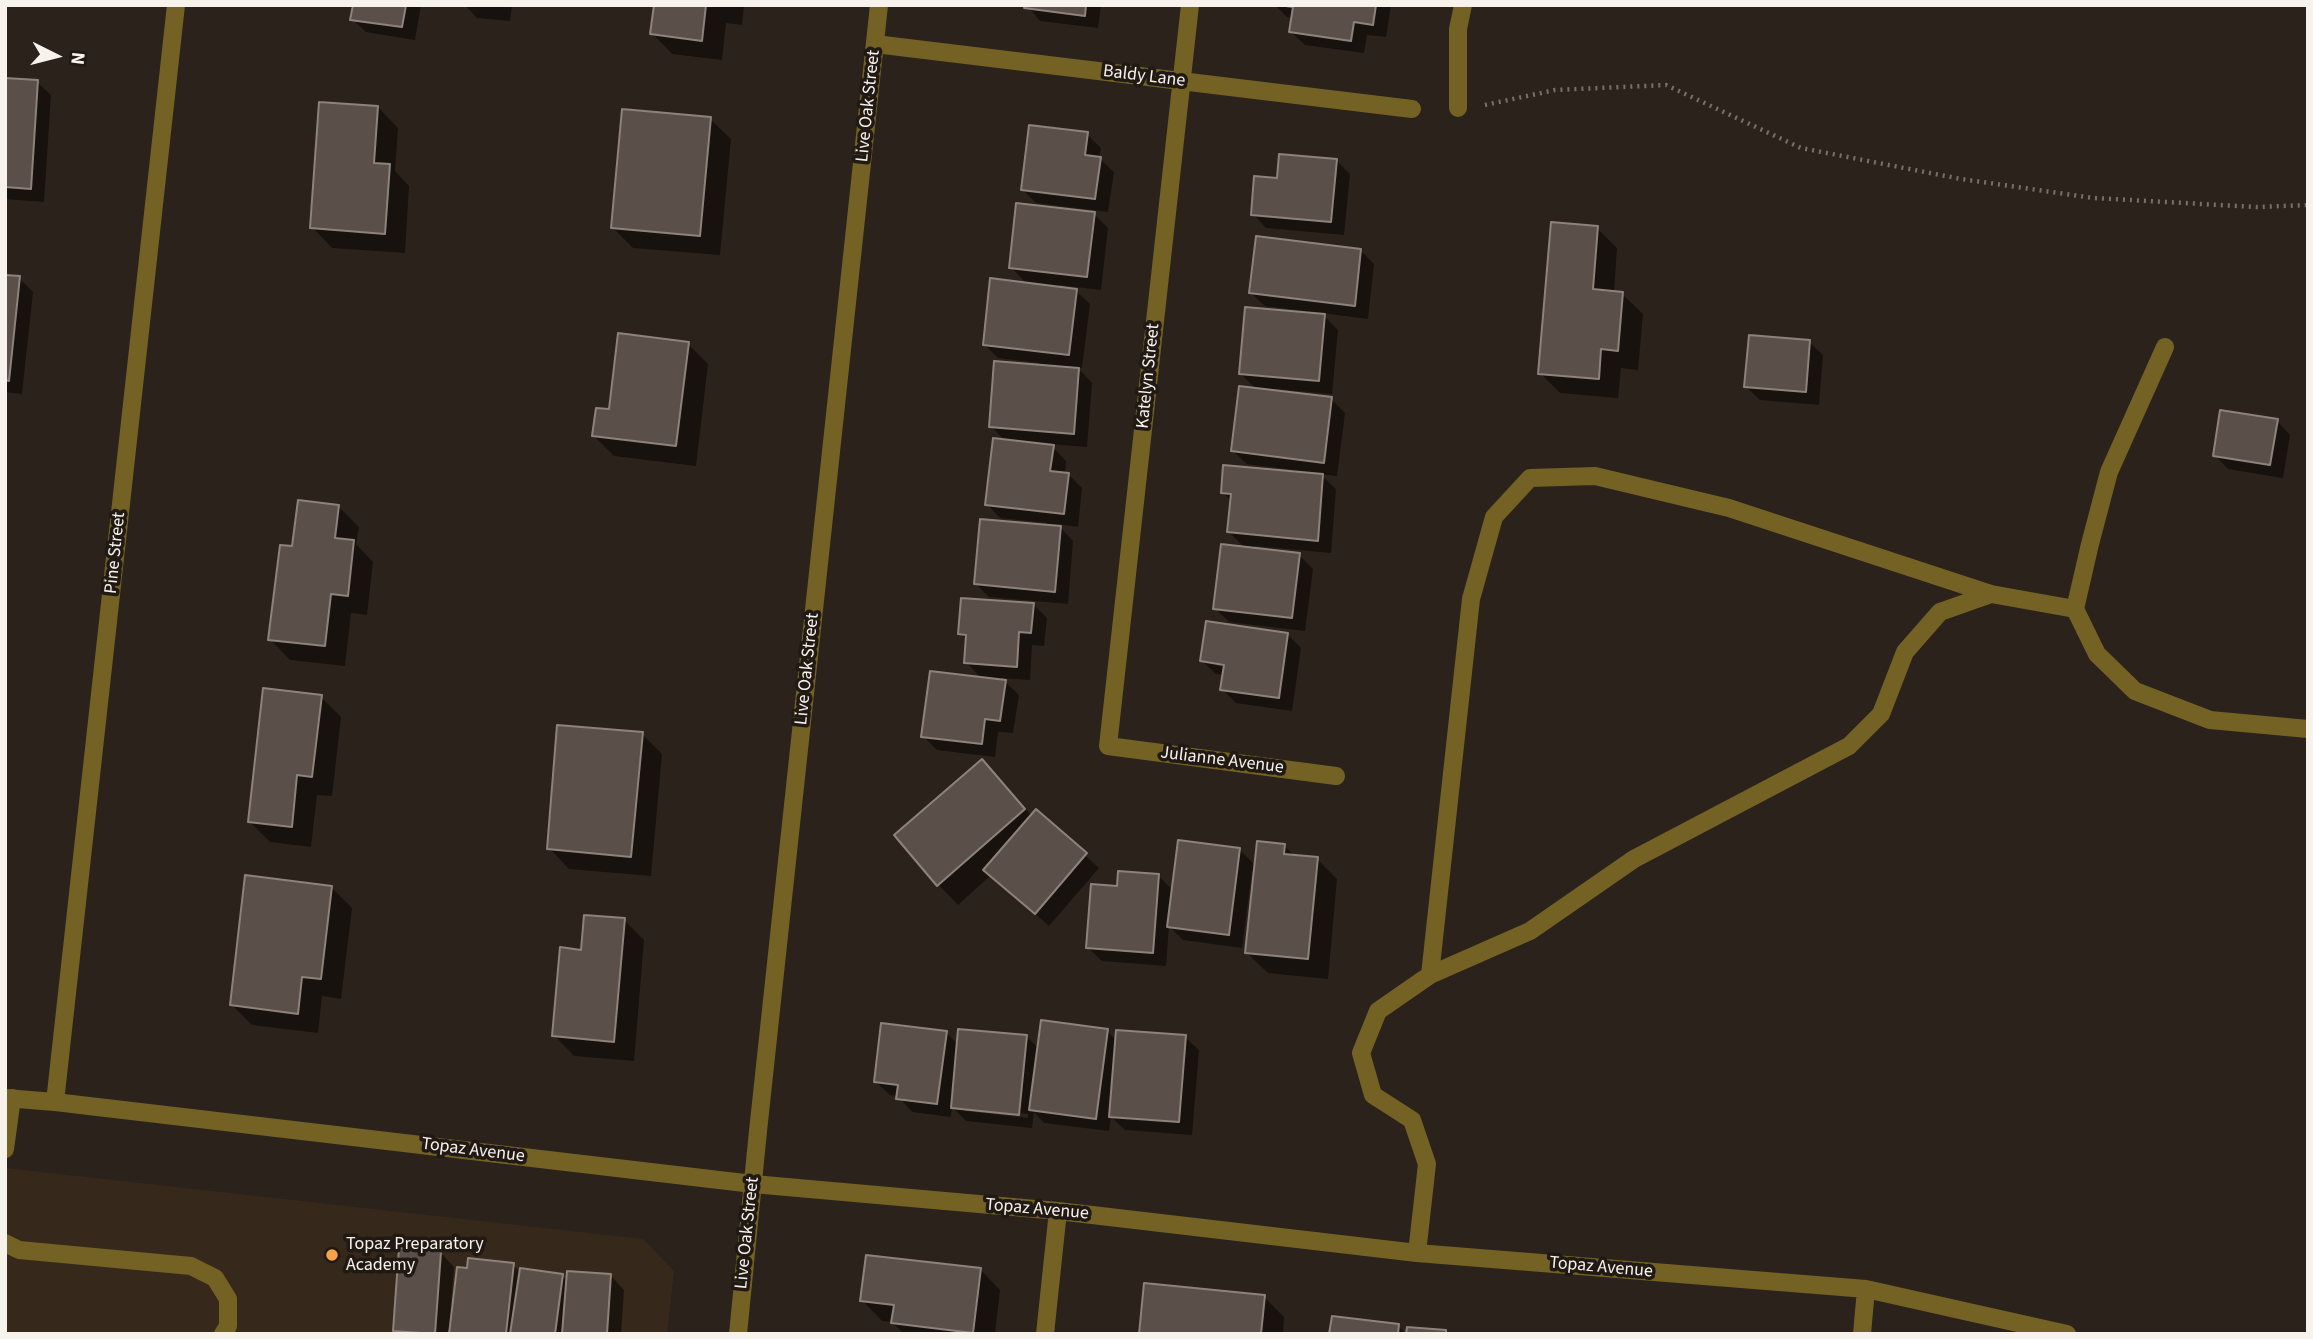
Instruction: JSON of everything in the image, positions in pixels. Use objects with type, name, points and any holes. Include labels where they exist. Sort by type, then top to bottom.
[{"type":"street","name":"Pine Street","points":[[55,1102],[176,5]]},
{"type":"street","name":"Live Oak Street","points":[[738,1334],[879,5]]},
{"type":"street","name":"Katelyn Street","points":[[1108,746],[1190,5]]},
{"type":"street","points":[[1458,108],[1458,29],[1463,5]]},
{"type":"street","name":"Baldy Lane","points":[[875,44],[1412,109]]},
{"type":"street","points":[[2165,347],[2109,472],[2075,609],[2097,654],[2135,691],[2210,720],[2308,729]]},
{"type":"street","points":[[1430,975],[1471,599],[1494,517],[1530,478],[1595,476],[1729,508],[1991,594],[2075,609]]},
{"type":"street","points":[[1417,1253],[1427,1164],[1412,1120],[1373,1095],[1361,1053],[1378,1011],[1430,975],[1530,931],[1634,859],[1849,746],[1881,714],[1905,652],[1940,612],[1991,594]]},
{"type":"street","name":"Julianne Avenue","points":[[1108,746],[1336,776]]},
{"type":"street","name":"Topaz Avenue","points":[[9,1098],[753,1184],[1058,1211],[1417,1253],[1866,1289],[2067,1334]]},
{"type":"street","points":[[5,1149],[9,1098]]},
{"type":"street","points":[[1045,1334],[1058,1211]]},
{"type":"street","points":[[5,1244],[19,1250],[191,1266],[215,1278],[228,1300],[228,1326],[223,1334]]},
{"type":"street","points":[[1862,1334],[1866,1289]]},
{"type":"path","points":[[1458,108],[1555,90],[1666,85],[1801,148],[1948,176],[2094,198],[2256,206],[2308,205]]},
{"type":"shaded area","name":"Topaz Preparatory Academy","points":[[5,1168],[643,1239],[674,1271],[667,1334],[5,1334]]},
{"type":"building","points":[[353,5],[406,5],[402,27],[350,20]]},
{"type":"building","points":[[654,5],[706,5],[702,41],[650,34]]},
{"type":"building","points":[[1025,5],[1086,5],[1085,16],[1024,8]]},
{"type":"building","points":[[1278,5],[1376,5],[1373,25],[1354,22],[1351,41],[1289,32],[1293,7]]},
{"type":"building","points":[[5,78],[38,80],[31,189],[5,187]]},
{"type":"building","points":[[319,102],[378,106],[374,163],[390,164],[385,234],[310,228]]},
{"type":"building","points":[[622,109],[711,117],[700,236],[611,228]]},
{"type":"building","points":[[1029,125],[1088,132],[1085,155],[1101,157],[1095,199],[1021,190]]},
{"type":"building","points":[[1279,154],[1337,159],[1331,222],[1251,215],[1254,176],[1277,178]]},
{"type":"building","points":[[1016,203],[1095,212],[1087,277],[1009,268]]},
{"type":"building","points":[[1551,222],[1598,226],[1593,289],[1623,292],[1618,351],[1601,349],[1599,379],[1538,374]]},
{"type":"building","points":[[1256,236],[1361,249],[1355,306],[1249,293]]},
{"type":"building","points":[[5,275],[20,276],[9,381],[5,380]]},
{"type":"building","points":[[990,278],[1077,289],[1069,355],[983,345]]},
{"type":"building","points":[[1245,307],[1325,314],[1319,381],[1239,374]]},
{"type":"building","points":[[618,333],[689,342],[676,446],[592,436],[596,408],[609,409]]},
{"type":"building","points":[[1749,335],[1810,340],[1806,392],[1744,387]]},
{"type":"building","points":[[994,361],[1079,368],[1074,434],[989,427]]},
{"type":"building","points":[[1239,386],[1332,397],[1324,463],[1231,451]]},
{"type":"building","points":[[2220,410],[2278,419],[2270,465],[2213,456]]},
{"type":"building","points":[[993,438],[1054,445],[1050,471],[1069,473],[1064,514],[985,505]]},
{"type":"building","points":[[1223,465],[1323,474],[1318,541],[1227,532],[1231,494],[1221,493]]},
{"type":"building","points":[[298,500],[339,505],[335,538],[354,540],[348,596],[331,594],[325,646],[268,640],[280,545],[292,546]]},
{"type":"building","points":[[980,519],[1061,526],[1055,592],[974,584]]},
{"type":"building","points":[[1221,544],[1300,553],[1292,618],[1213,609]]},
{"type":"building","points":[[961,598],[1034,603],[1031,633],[1019,632],[1017,667],[964,663],[966,635],[958,634]]},
{"type":"building","points":[[1206,621],[1288,633],[1279,698],[1220,690],[1224,665],[1200,661]]},
{"type":"building","points":[[930,671],[1006,680],[1000,721],[985,719],[982,744],[921,737]]},
{"type":"building","points":[[263,688],[322,695],[312,777],[297,775],[292,827],[248,822]]},
{"type":"building","points":[[557,725],[643,732],[631,857],[547,849]]},
{"type":"building","points":[[982,759],[1025,809],[937,886],[894,835]]},
{"type":"building","points":[[1036,809],[1087,853],[1035,914],[983,870]]},
{"type":"building","points":[[1178,840],[1240,848],[1229,935],[1167,927]]},
{"type":"building","points":[[1257,841],[1285,844],[1284,854],[1318,857],[1308,959],[1245,953]]},
{"type":"building","points":[[1118,871],[1159,874],[1153,953],[1086,948],[1091,884],[1117,886]]},
{"type":"building","points":[[245,875],[332,886],[321,979],[302,977],[298,1014],[230,1005]]},
{"type":"building","points":[[584,915],[625,918],[614,1042],[552,1036],[560,947],[581,950]]},
{"type":"building","points":[[1041,1020],[1108,1029],[1096,1119],[1029,1110]]},
{"type":"building","points":[[881,1023],[947,1031],[937,1104],[896,1099],[898,1085],[874,1082]]},
{"type":"building","points":[[958,1029],[1027,1035],[1019,1115],[951,1108]]},
{"type":"building","points":[[1116,1030],[1186,1035],[1179,1122],[1109,1117]]},
{"type":"building","points":[[399,1248],[441,1252],[435,1334],[393,1331]]},
{"type":"building","points":[[866,1255],[981,1268],[973,1333],[891,1323],[894,1305],[860,1301]]},
{"type":"building","points":[[468,1258],[514,1263],[506,1334],[449,1334],[457,1267],[467,1268]]},
{"type":"building","points":[[520,1268],[563,1274],[555,1334],[510,1334]]},
{"type":"building","points":[[567,1271],[611,1274],[607,1334],[562,1334]]},
{"type":"building","points":[[1144,1283],[1265,1295],[1261,1334],[1139,1334]]},
{"type":"building","points":[[1332,1316],[1399,1324],[1398,1334],[1329,1334]]},
{"type":"building","points":[[1407,1327],[1446,1330],[1446,1334],[1406,1334]]},
{"type":"place","name":"Topaz Preparatory Academy","points":[[332,1255]]}]
